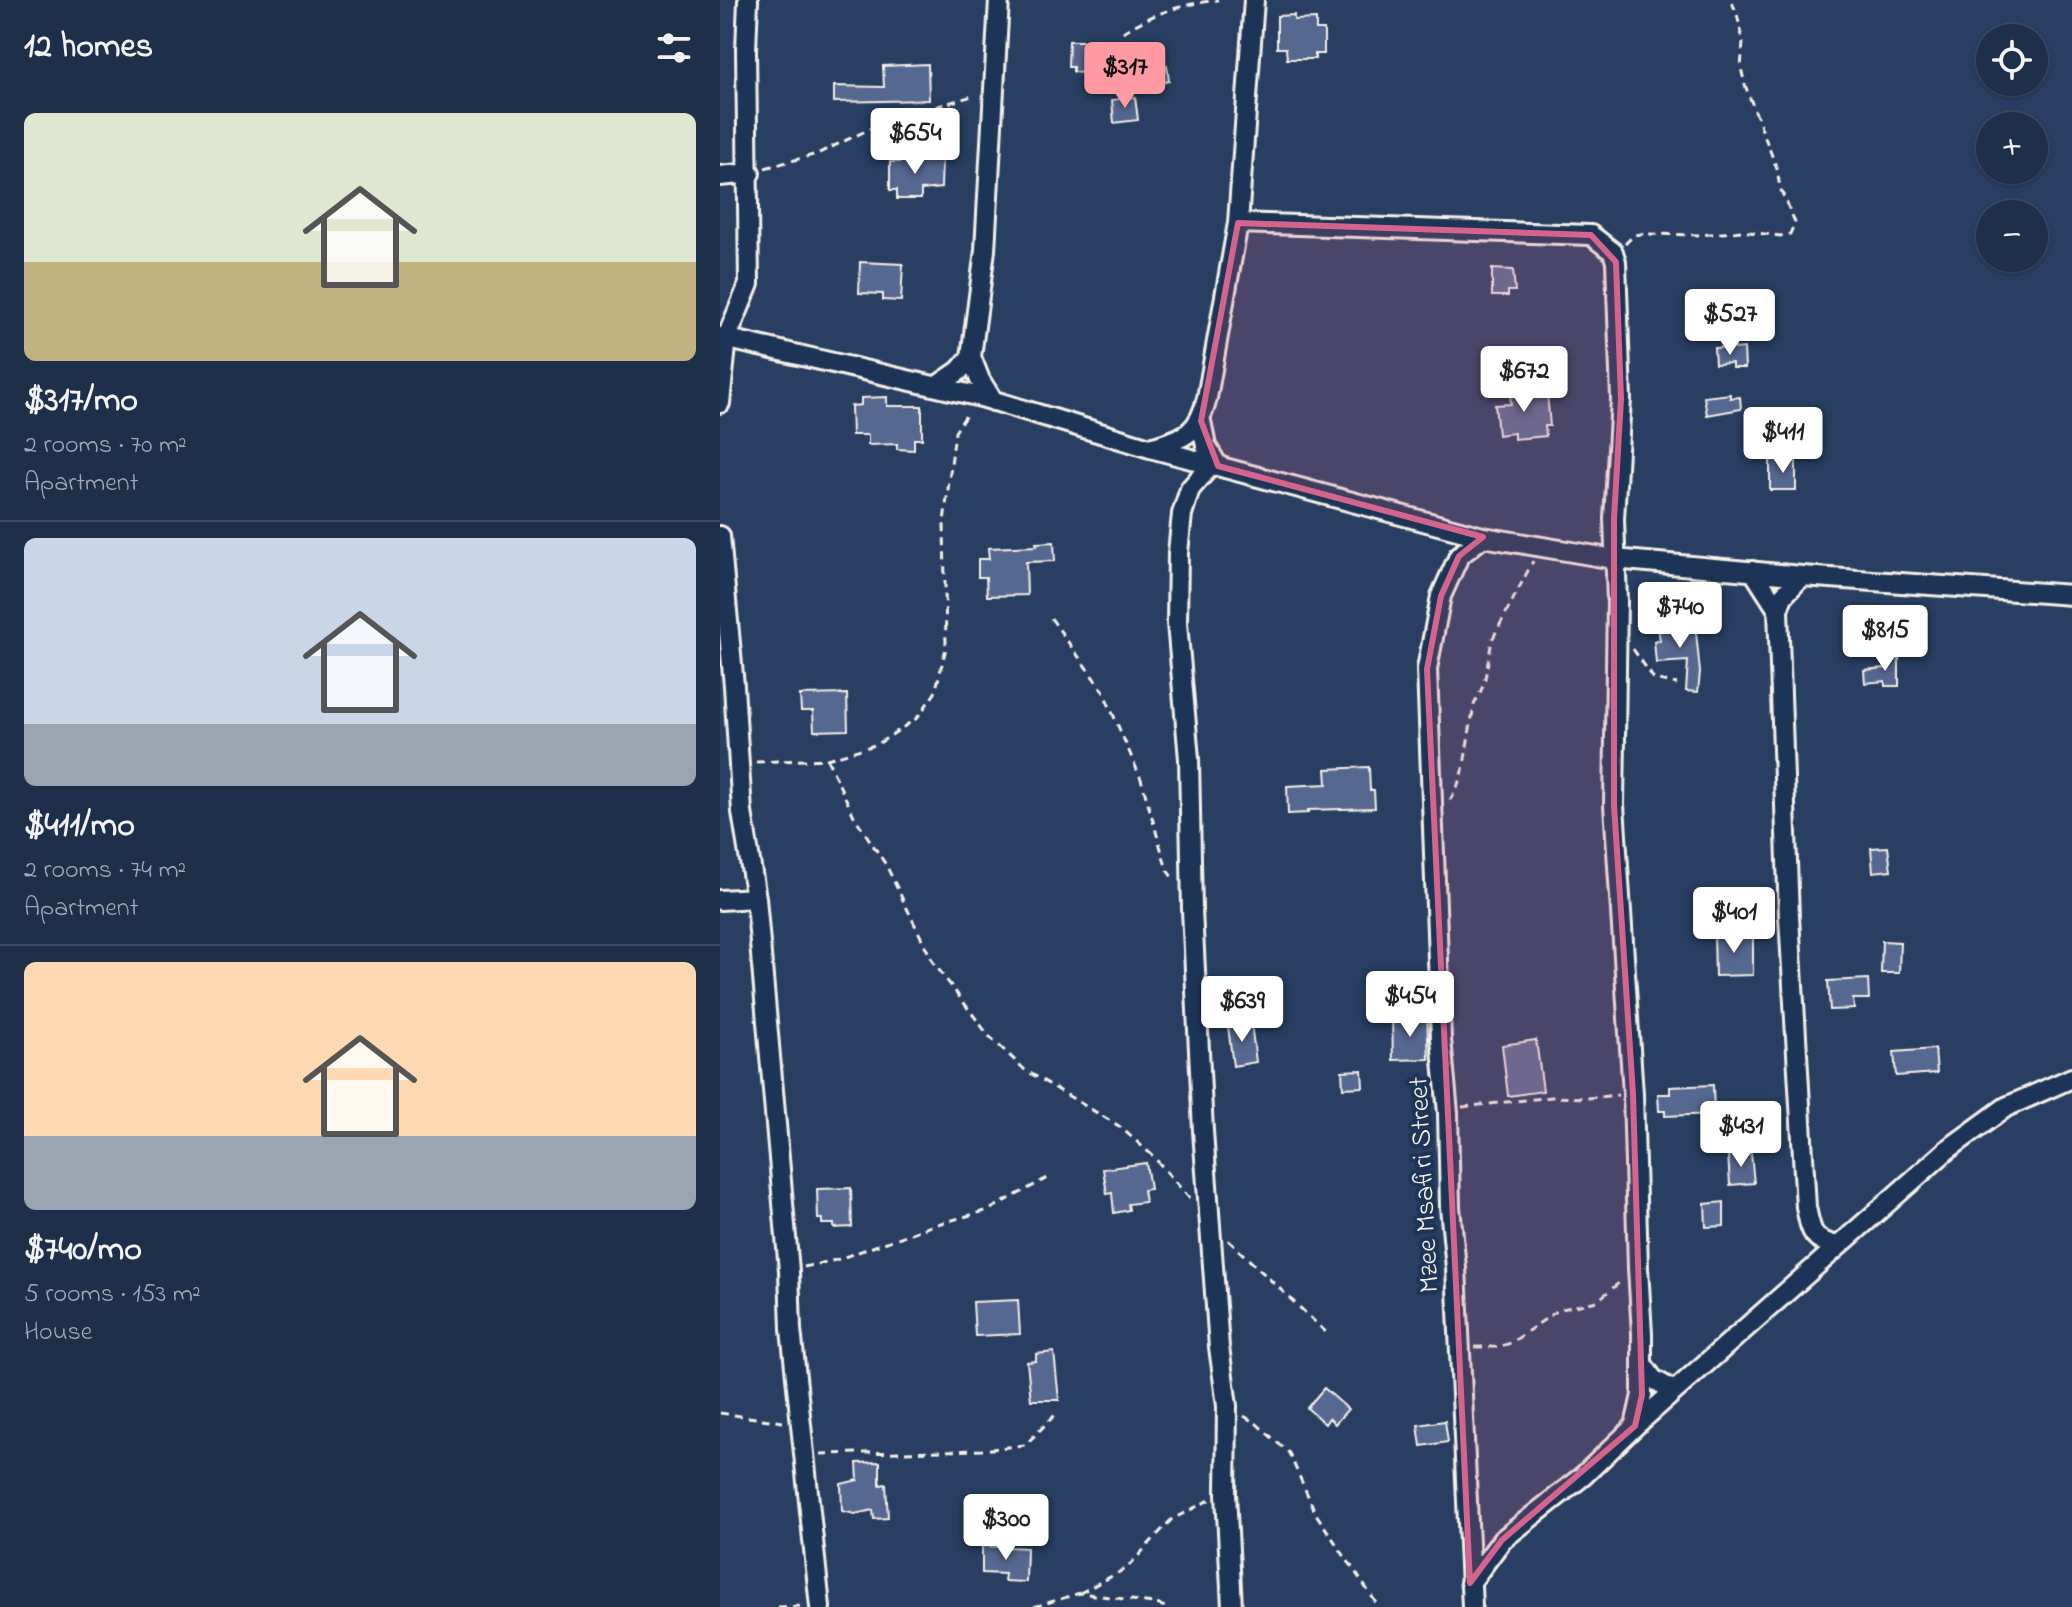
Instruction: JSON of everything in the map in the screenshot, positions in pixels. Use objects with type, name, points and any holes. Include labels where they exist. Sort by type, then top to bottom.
[{"type":"street","points":[[720,403],[724,337],[749,284],[748,0]]},
{"type":"street","points":[[987,399],[971,357],[985,250],[999,0]]},
{"type":"street","points":[[1215,465],[1206,446],[1201,421],[1218,344],[1238,223],[1254,0]]},
{"type":"street","points":[[720,176],[750,173]]},
{"type":"street","points":[[1238,223],[1591,235],[1613,252],[1616,262],[1621,399],[1614,519],[1617,640],[1614,805],[1633,1094],[1643,1365],[1642,1395],[1635,1426]]},
{"type":"street","points":[[724,337],[987,399],[1150,448],[1483,537],[1614,559],[2072,595]]},
{"type":"street","points":[[937,386],[959,371],[971,357]]},
{"type":"street","points":[[1150,448],[1181,440],[1201,421]]},
{"type":"street","points":[[1215,465],[1190,489],[1182,514],[1177,623],[1189,759],[1192,910],[1203,1131],[1219,1347],[1227,1406],[1226,1494],[1232,1607]]},
{"type":"street","points":[[720,536],[742,812],[756,898],[789,1271],[791,1329],[820,1607]]},
{"type":"street","name":"Mzee Msafiri Street","points":[[1472,1607],[1450,1207],[1448,1113],[1441,1039],[1427,669],[1441,596],[1459,556],[1483,537]]},
{"type":"street","points":[[1753,571],[1778,610]]},
{"type":"street","points":[[1802,576],[1783,596],[1778,610],[1789,917],[1806,1207],[1816,1238],[1837,1246]]},
{"type":"street","points":[[720,900],[756,898]]},
{"type":"street","points":[[1470,1583],[1502,1540],[1583,1476],[1674,1391],[1947,1150],[1994,1116],[2041,1090],[2072,1078]]},
{"type":"street","points":[[1643,1365],[1653,1379],[1674,1391]]},
{"type":"path","points":[[1123,32],[1149,16],[1177,6],[1218,0]]},
{"type":"path","points":[[1616,262],[1629,239],[1642,234],[1701,235],[1742,231],[1780,236],[1790,234],[1793,229],[1795,222],[1780,188],[1777,169],[1745,85],[1741,68],[1743,42],[1731,0]]},
{"type":"path","points":[[750,173],[817,154],[889,120],[994,91]]},
{"type":"path","points":[[739,760],[761,763],[827,759],[878,744],[917,718],[935,693],[946,648],[944,522],[955,432],[961,420],[987,399]]},
{"type":"path","points":[[1449,802],[1464,765],[1474,705],[1484,684],[1492,640],[1515,599],[1528,566],[1546,548]]},
{"type":"path","points":[[1051,618],[1103,691],[1141,779],[1167,870],[1175,883]]},
{"type":"path","points":[[1617,640],[1631,645],[1654,679],[1677,684]]},
{"type":"path","points":[[827,759],[854,816],[886,865],[933,962],[989,1036],[1025,1070],[1119,1126],[1153,1156],[1192,1201]]},
{"type":"path","points":[[1448,1113],[1466,1105],[1633,1094]]},
{"type":"path","points":[[789,1271],[836,1260],[934,1225],[989,1210],[1051,1176]]},
{"type":"path","points":[[1211,1224],[1330,1336]]},
{"type":"path","points":[[1459,1347],[1497,1347],[1511,1343],[1558,1310],[1597,1301],[1638,1268]]},
{"type":"path","points":[[1227,1406],[1257,1424],[1289,1453],[1316,1514],[1379,1607]]},
{"type":"path","points":[[720,1413],[803,1426]]},
{"type":"path","points":[[805,1455],[982,1450],[1025,1445],[1056,1414]]},
{"type":"path","points":[[1034,1607],[1080,1593],[1127,1568],[1171,1520],[1226,1494]]},
{"type":"path","points":[[1080,1593],[1166,1607]]},
{"type":"path","points":[[778,1607],[820,1607]]},
{"type":"highlighted area","points":[[1238,223],[1591,235],[1616,262],[1621,399],[1614,519],[1614,805],[1633,1094],[1642,1395],[1635,1426],[1502,1540],[1470,1583],[1427,669],[1441,596],[1459,556],[1483,537],[1218,466],[1201,421]]},
{"type":"building","points":[[1294,15],[1294,20],[1316,19],[1316,30],[1324,30],[1324,54],[1315,54],[1315,59],[1287,59],[1286,48],[1277,48],[1277,16]]},
{"type":"building","points":[[1069,41],[1110,41],[1109,75],[1073,72],[1073,67],[1068,67]]},
{"type":"building","points":[[928,64],[929,100],[834,102],[834,86],[884,87],[883,66]]},
{"type":"building","points":[[1167,65],[1169,81],[1141,84],[1140,68]]},
{"type":"building","points":[[1135,97],[1138,120],[1114,123],[1112,100]]},
{"type":"building","points":[[900,157],[942,157],[941,188],[921,190],[921,199],[897,199],[897,190],[890,190],[890,162],[900,162]]},
{"type":"building","points":[[860,262],[903,264],[901,301],[883,300],[883,294],[859,293]]},
{"type":"building","points":[[1492,269],[1513,270],[1515,291],[1508,291],[1508,296],[1492,296]]},
{"type":"building","points":[[1714,348],[1744,348],[1745,368],[1732,368],[1732,363],[1715,364]]},
{"type":"building","points":[[1530,381],[1531,394],[1547,393],[1550,426],[1545,426],[1546,436],[1514,439],[1514,433],[1498,435],[1495,405],[1511,404],[1510,394],[1516,393],[1516,383]]},
{"type":"building","points":[[1730,394],[1730,398],[1740,397],[1741,409],[1707,415],[1704,397]]},
{"type":"building","points":[[887,397],[887,406],[922,406],[922,439],[914,439],[914,450],[897,449],[897,444],[868,445],[868,435],[852,435],[851,406],[861,405],[861,398]]},
{"type":"building","points":[[1770,460],[1796,460],[1796,490],[1770,490]]},
{"type":"building","points":[[1054,542],[1055,561],[1026,562],[1027,595],[987,596],[986,577],[978,577],[978,559],[989,559],[988,548],[1037,546],[1036,543]]},
{"type":"building","points":[[1695,622],[1700,672],[1698,692],[1686,691],[1688,661],[1656,663],[1654,641],[1660,641],[1658,625]]},
{"type":"building","points":[[1885,658],[1899,658],[1899,686],[1885,686],[1885,681],[1865,683],[1864,670],[1885,668]]},
{"type":"building","points":[[847,694],[848,730],[814,731],[813,711],[801,711],[800,695]]},
{"type":"building","points":[[1369,767],[1375,808],[1308,810],[1308,813],[1288,814],[1287,786],[1327,784],[1326,769]]},
{"type":"building","points":[[1888,847],[1891,870],[1873,872],[1871,848]]},
{"type":"building","points":[[1714,935],[1753,935],[1753,975],[1715,976]]},
{"type":"building","points":[[1882,941],[1900,942],[1899,973],[1881,973]]},
{"type":"building","points":[[1868,979],[1869,999],[1853,999],[1854,1009],[1830,1010],[1828,981]]},
{"type":"building","points":[[1427,1017],[1429,1059],[1393,1060],[1392,1018]]},
{"type":"building","points":[[1251,1023],[1256,1062],[1233,1066],[1228,1026]]},
{"type":"building","points":[[1536,1040],[1543,1091],[1508,1096],[1502,1045]]},
{"type":"building","points":[[1935,1049],[1937,1073],[1896,1076],[1894,1052]]},
{"type":"building","points":[[1362,1070],[1363,1087],[1343,1088],[1342,1071]]},
{"type":"building","points":[[1713,1085],[1714,1114],[1665,1116],[1665,1111],[1659,1111],[1658,1094],[1670,1094],[1670,1087]]},
{"type":"building","points":[[1751,1153],[1754,1183],[1730,1185],[1728,1155]]},
{"type":"building","points":[[1146,1163],[1150,1189],[1143,1190],[1145,1202],[1128,1204],[1129,1210],[1114,1213],[1112,1193],[1107,1194],[1103,1169]]},
{"type":"building","points":[[851,1188],[852,1227],[834,1228],[834,1224],[822,1224],[822,1219],[818,1219],[817,1189]]},
{"type":"building","points":[[1724,1202],[1724,1226],[1706,1227],[1705,1204]]},
{"type":"building","points":[[1018,1300],[1020,1334],[975,1336],[973,1302]]},
{"type":"building","points":[[1054,1352],[1059,1400],[1031,1400],[1027,1362],[1036,1361],[1036,1354]]},
{"type":"building","points":[[1324,1388],[1348,1409],[1335,1424],[1329,1418],[1325,1424],[1307,1408]]},
{"type":"building","points":[[1445,1421],[1448,1442],[1421,1446],[1418,1425]]},
{"type":"building","points":[[880,1462],[880,1485],[886,1484],[888,1518],[874,1519],[873,1510],[855,1514],[842,1511],[841,1484],[858,1480],[857,1463]]},
{"type":"building","points":[[982,1546],[1027,1548],[1026,1582],[1004,1581],[1005,1574],[982,1573]]}]
